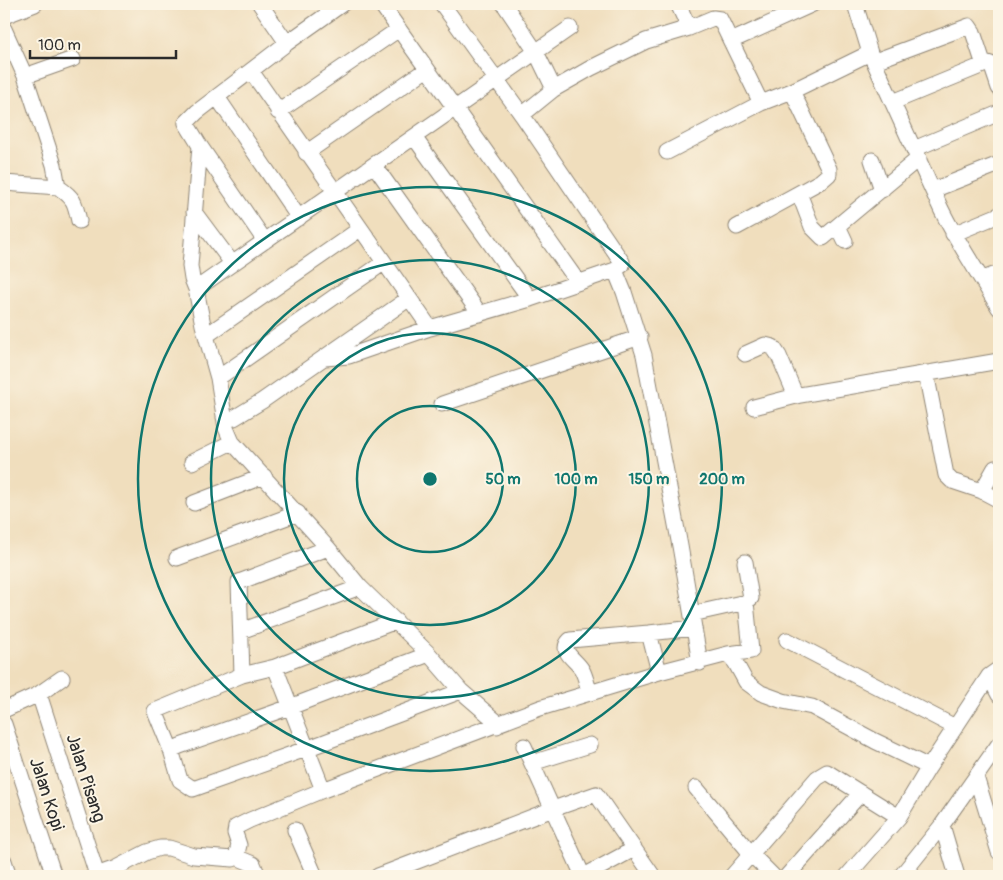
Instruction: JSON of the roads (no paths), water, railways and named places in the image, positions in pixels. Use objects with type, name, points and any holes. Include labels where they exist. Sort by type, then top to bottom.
[{"type":"street","points":[[10,11],[35,4]]},
{"type":"street","points":[[260,4],[288,43]]},
{"type":"street","points":[[265,241],[186,125],[186,122],[288,43],[325,9],[342,4]]},
{"type":"street","points":[[381,4],[578,282]]},
{"type":"street","points":[[325,358],[350,356],[430,328],[530,299],[615,270],[622,265],[622,262],[522,115],[442,4]]},
{"type":"street","points":[[678,4],[689,28]]},
{"type":"street","points":[[731,41],[813,4]]},
{"type":"street","points":[[855,4],[873,57],[953,234],[983,279],[999,308]]},
{"type":"street","points":[[510,6],[554,89]]},
{"type":"street","points":[[522,115],[554,89],[646,40],[689,28],[713,18],[718,18],[762,103]]},
{"type":"street","points":[[667,152],[762,103],[873,57],[969,26],[973,32],[984,65]]},
{"type":"street","points":[[196,289],[570,28]]},
{"type":"street","points":[[4,29],[25,76],[54,165],[58,187]]},
{"type":"street","points":[[278,112],[399,29]]},
{"type":"street","points":[[25,76],[73,59]]},
{"type":"street","points":[[893,102],[988,63],[999,88]]},
{"type":"street","points":[[306,153],[426,69]]},
{"type":"street","points":[[251,71],[306,153],[430,328]]},
{"type":"street","points":[[738,228],[821,181],[828,174],[829,168],[792,91]]},
{"type":"street","points":[[217,97],[299,218]]},
{"type":"street","points":[[799,193],[808,218],[818,234],[823,238],[882,190],[917,154],[999,113]]},
{"type":"street","points":[[414,137],[530,299]]},
{"type":"street","points":[[200,146],[190,266],[203,325],[218,378],[226,428],[232,442],[298,513],[360,587],[429,654],[461,691],[498,723],[497,726]]},
{"type":"street","points":[[872,160],[882,190]]},
{"type":"street","points":[[933,190],[999,164]]},
{"type":"street","points":[[374,165],[480,314]]},
{"type":"street","points":[[4,183],[58,187],[75,202],[79,221]]},
{"type":"street","points":[[194,212],[232,264]]},
{"type":"street","points":[[953,234],[999,215]]},
{"type":"street","points":[[838,226],[845,242]]},
{"type":"street","points":[[207,335],[360,229]]},
{"type":"street","points":[[218,378],[383,263]]},
{"type":"street","points":[[615,270],[640,337],[680,546],[700,663]]},
{"type":"street","points":[[983,279],[999,273]]},
{"type":"street","points":[[224,416],[230,419],[238,416],[325,358],[408,299]]},
{"type":"street","points":[[442,404],[640,337]]},
{"type":"street","points":[[745,354],[765,344],[773,347],[779,356],[795,394],[800,395]]},
{"type":"street","points":[[754,407],[800,395],[999,361]]},
{"type":"street","points":[[926,374],[946,475],[952,481],[982,491],[999,500]]},
{"type":"street","points":[[192,462],[232,442]]},
{"type":"street","points":[[982,491],[995,468]]},
{"type":"street","points":[[194,503],[264,476]]},
{"type":"street","points":[[177,558],[298,513]]},
{"type":"street","points":[[242,675],[239,581],[328,548]]},
{"type":"street","points":[[590,693],[582,670],[565,649],[566,644],[570,640],[649,633],[693,621],[746,602],[752,598],[745,562]]},
{"type":"street","points":[[241,631],[360,587]]},
{"type":"street","points":[[236,857],[239,845],[235,833],[236,827],[324,790],[497,726],[540,708],[659,672],[700,663],[728,654],[751,651],[746,602]]},
{"type":"street","points":[[396,621],[274,667],[242,675],[155,711],[171,750],[180,780],[193,789],[461,691]]},
{"type":"street","points":[[649,633],[659,672]]},
{"type":"street","points":[[787,640],[955,727]]},
{"type":"street","points":[[171,750],[429,654]]},
{"type":"street","points":[[728,654],[735,662],[746,682],[761,693],[782,701],[812,707],[874,741],[929,767]]},
{"type":"street","points":[[274,667],[324,790]]},
{"type":"street","points":[[847,876],[899,817],[955,727],[994,672]]},
{"type":"street","points":[[994,672],[999,695]]},
{"type":"street","points":[[4,710],[39,694],[62,678]]},
{"type":"street","name":"Jalan Pisang","points":[[39,694],[95,875]]},
{"type":"street","name":"Jalan Kopi","points":[[4,724],[54,876]]},
{"type":"street","points":[[901,876],[913,870],[999,744]]},
{"type":"street","points":[[532,763],[590,745]]},
{"type":"street","points":[[524,746],[584,876],[634,849]]},
{"type":"street","points":[[732,876],[824,772],[827,772],[899,817]]},
{"type":"street","points":[[976,777],[999,852]]},
{"type":"street","points":[[696,788],[752,855],[773,876]]},
{"type":"street","points":[[787,876],[861,793]]},
{"type":"street","points":[[378,876],[406,872],[552,809],[596,794],[653,876]]},
{"type":"street","points":[[942,825],[957,876]]},
{"type":"street","points":[[295,830],[315,876]]},
{"type":"street","points":[[95,875],[117,872],[148,852],[160,848],[169,848],[194,856],[231,859],[236,857],[253,864],[258,876]]},
{"type":"street","points":[[4,861],[9,876]]}]
